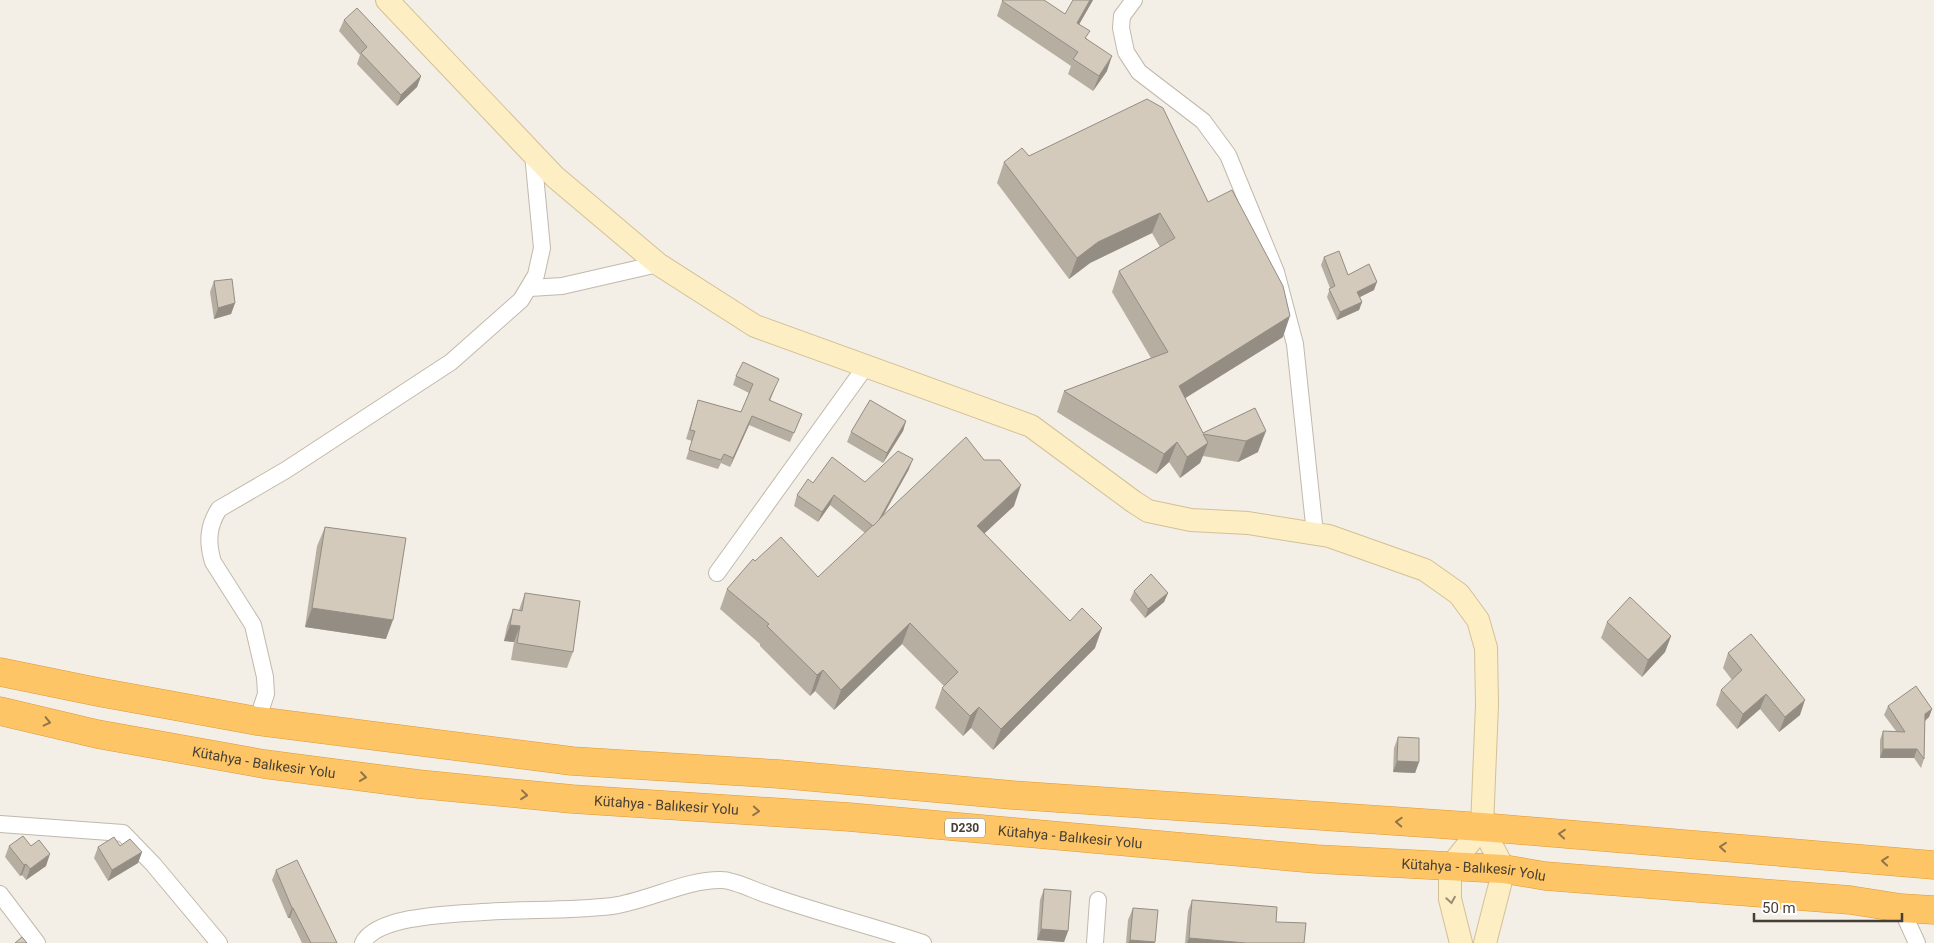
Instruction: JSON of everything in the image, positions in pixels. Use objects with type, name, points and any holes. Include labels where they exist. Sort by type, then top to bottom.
[{"type":"highway","points":[[0,672],[257,721],[572,761],[778,774],[1012,796],[1482,827],[1934,865]]},
{"type":"highway","name":"Kütahya - Balıkesir Yolu","points":[[0,711],[97,734],[264,764],[418,784],[572,800],[849,818],[1316,859],[1504,869],[1545,876],[1850,900],[1901,908],[1934,910]]},
{"type":"street","points":[[387,0],[555,177],[658,264],[755,326],[1031,426],[1134,502],[1148,510],[1191,520],[1248,523],[1329,536],[1425,570],[1459,594],[1478,620],[1486,648],[1487,705],[1482,827],[1504,869],[1485,943]]},
{"type":"street","points":[[1134,0],[1122,16],[1121,28],[1126,52],[1140,72],[1203,121],[1228,155],[1276,272],[1295,344],[1314,534]]},
{"type":"street","points":[[257,721],[266,694],[265,677],[254,625],[211,556],[208,539],[213,518],[219,509],[286,470],[451,362],[511,310],[530,288],[540,262],[542,248],[533,154]]},
{"type":"street","points":[[530,288],[562,286],[658,264]]},
{"type":"street","points":[[717,574],[866,366]]},
{"type":"street","points":[[0,824],[122,833],[153,864],[219,943]]},
{"type":"street","points":[[1461,943],[1450,898],[1450,867],[1482,827]]},
{"type":"street","points":[[363,943],[366,936],[386,926],[426,916],[521,909],[555,910],[612,906],[655,896],[697,882],[723,879],[769,896],[923,943]]},
{"type":"street","points":[[0,894],[36,943]]},
{"type":"street","points":[[1095,943],[1098,900]]},
{"type":"street","points":[[1901,908],[1917,943]]},
{"type":"building","points":[[1003,0],[1044,0],[1065,14],[1073,0],[1090,0],[1077,23],[1090,31],[1085,38],[1112,56],[1099,76],[1073,59],[1078,52]]},
{"type":"building","points":[[357,8],[421,76],[401,95],[361,53],[367,47],[344,20]]},
{"type":"building","points":[[1147,99],[1163,108],[1208,202],[1232,190],[1283,286],[1290,316],[1179,386],[1203,433],[1255,408],[1266,431],[1246,441],[1203,434],[1208,443],[1187,457],[1177,442],[1164,454],[1064,391],[1168,352],[1119,271],[1175,238],[1160,213],[1098,242],[1077,258],[1004,162],[1022,148],[1029,156]]},
{"type":"building","points":[[1339,251],[1348,275],[1369,264],[1377,282],[1357,292],[1362,302],[1340,312],[1329,289],[1335,286],[1324,257]]},
{"type":"building","points":[[232,279],[235,303],[218,308],[214,281]]},
{"type":"building","points":[[743,362],[779,379],[769,400],[802,414],[794,433],[752,416],[733,458],[724,454],[721,460],[689,450],[695,431],[690,430],[698,400],[741,412],[753,384],[736,376]]},
{"type":"building","points":[[870,400],[906,421],[887,453],[851,432]]},
{"type":"building","points":[[966,437],[984,460],[1000,460],[1021,485],[977,526],[1070,621],[1082,608],[1102,628],[1001,729],[979,707],[970,716],[942,688],[958,672],[910,623],[841,690],[823,670],[817,675],[767,626],[769,624],[727,589],[753,559],[755,561],[781,537],[818,577]]},
{"type":"building","points":[[898,451],[913,459],[879,520],[873,526],[834,495],[822,512],[797,495],[808,479],[813,483],[832,457],[865,482]]},
{"type":"building","points":[[325,527],[406,538],[393,620],[312,608]]},
{"type":"building","points":[[1151,574],[1168,593],[1148,609],[1134,591]]},
{"type":"building","points":[[525,593],[580,601],[573,652],[517,643],[520,626],[510,625],[513,609],[522,611]]},
{"type":"building","points":[[1630,597],[1671,636],[1648,660],[1607,622]]},
{"type":"building","points":[[1751,634],[1805,700],[1785,717],[1766,694],[1743,714],[1721,690],[1742,670],[1728,653]]},
{"type":"building","points":[[1916,686],[1932,709],[1925,714],[1924,759],[1917,749],[1883,749],[1883,731],[1905,732],[1888,706]]},
{"type":"building","points":[[1398,737],[1419,738],[1419,762],[1397,761]]},
{"type":"building","points":[[23,836],[31,846],[39,840],[50,854],[30,869],[26,864],[24,865],[9,846]]},
{"type":"building","points":[[114,837],[120,846],[130,839],[142,852],[112,870],[98,847]]},
{"type":"building","points":[[297,860],[337,943],[311,943],[292,908],[276,870]]},
{"type":"building","points":[[1044,889],[1071,891],[1068,931],[1041,929]]},
{"type":"building","points":[[1192,900],[1277,907],[1276,922],[1306,923],[1304,943],[1246,943],[1189,938]]},
{"type":"building","points":[[1133,908],[1158,910],[1155,942],[1130,940]]},
{"type":"building","points":[[22,937],[27,943],[15,943]]}]
